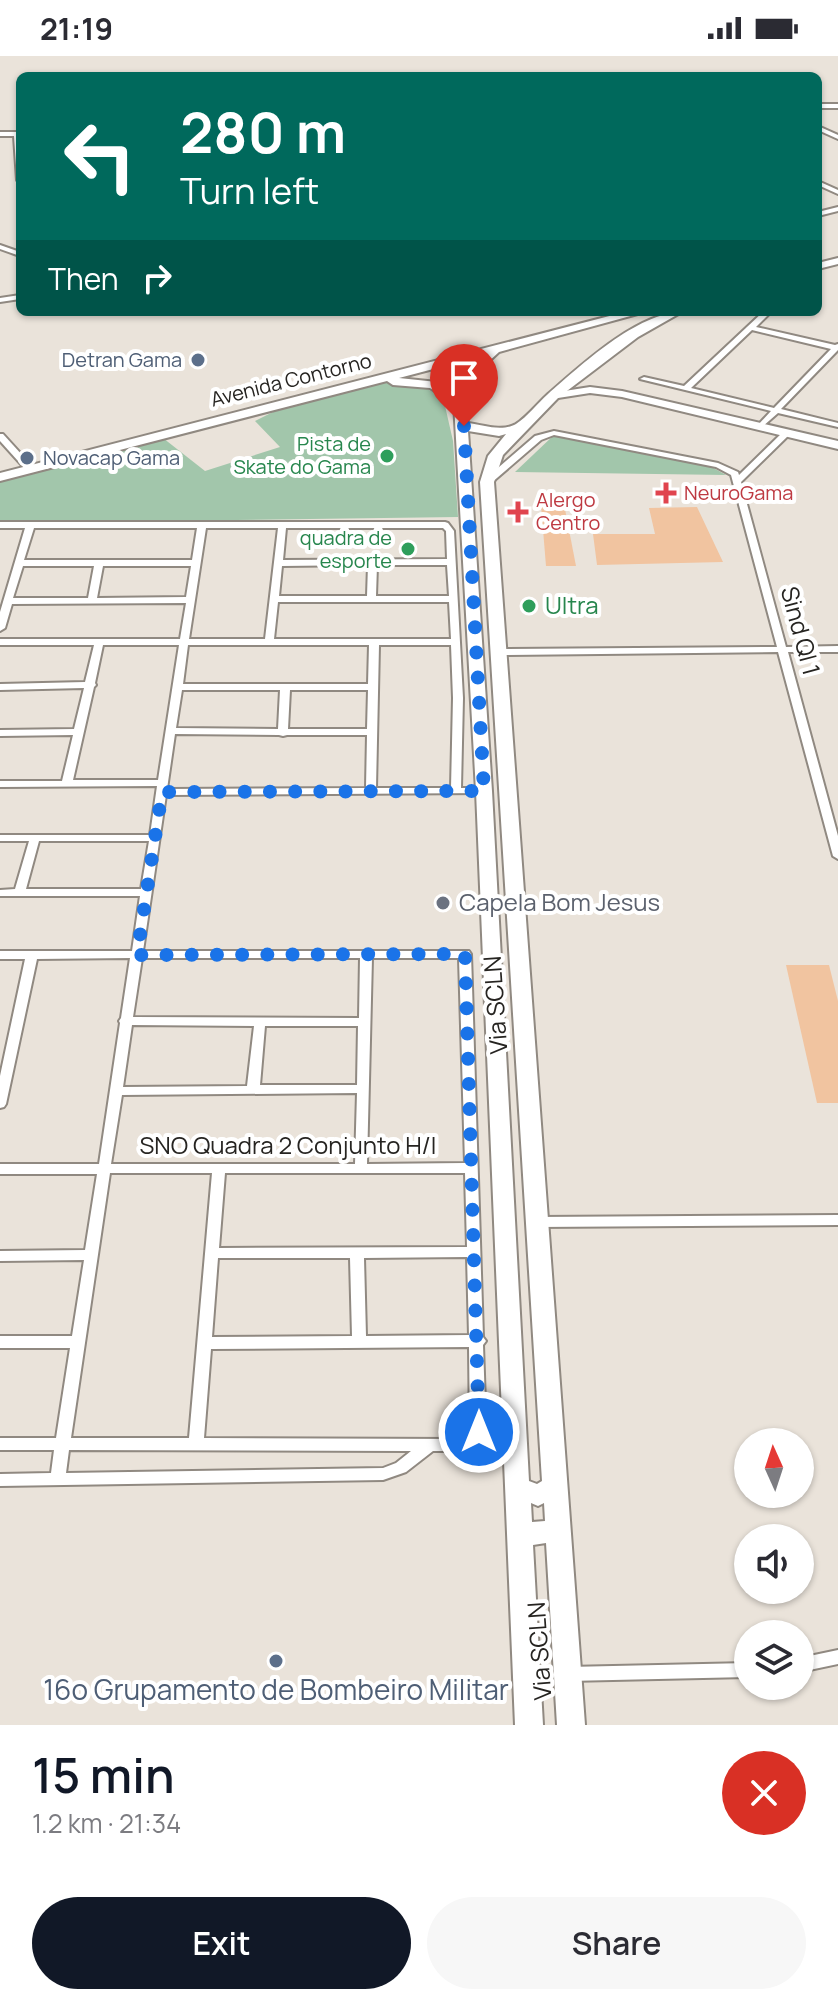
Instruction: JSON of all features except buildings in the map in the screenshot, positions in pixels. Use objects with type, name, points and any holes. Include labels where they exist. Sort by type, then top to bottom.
[{"type":"main road","name":"Avenida Contorno","points":[[0,477],[623,316]]},
{"type":"main road","name":"Via SCLN","points":[[529,1725],[484,791],[479,510],[495,456],[523,426],[623,339],[649,322],[665,316]]},
{"type":"main road","points":[[591,324],[616,329],[623,339]]},
{"type":"main road","points":[[367,382],[421,382],[460,401],[470,371],[495,349]]},
{"type":"main road","points":[[591,366],[597,380],[622,394]]},
{"type":"main road","points":[[558,395],[590,390],[622,394],[838,445]]},
{"type":"main road","name":"Via SCLN","points":[[460,401],[499,652],[571,1725]]},
{"type":"main road","points":[[464,426],[499,432],[523,426]]},
{"type":"main road","points":[[489,899],[503,906],[515,900]]},
{"type":"main road","points":[[519,1488],[538,1495],[555,1487]]},
{"type":"main road","points":[[521,1540],[529,1532],[540,1531],[559,1537]]},
{"type":"street","points":[[822,184],[838,183]]},
{"type":"street","points":[[822,184],[838,192]]},
{"type":"street","points":[[685,389],[763,316]]},
{"type":"street","points":[[752,328],[838,347]]},
{"type":"street","points":[[761,426],[838,347]]},
{"type":"street","points":[[644,379],[838,425]]},
{"type":"street","points":[[487,482],[538,438],[562,433],[718,465],[729,469],[739,480],[787,433]]},
{"type":"street","points":[[0,436],[30,469]]},
{"type":"street","name":"Sind QI 1","points":[[739,480],[838,856]]},
{"type":"street","points":[[0,525],[441,524],[450,531],[458,698],[456,791]]},
{"type":"street","points":[[0,628],[30,525]]},
{"type":"street","points":[[57,1480],[88,1255],[202,525]]},
{"type":"street","points":[[269,641],[282,526]]},
{"type":"street","points":[[92,601],[99,562]]},
{"type":"street","points":[[371,599],[373,562]]},
{"type":"street","points":[[278,563],[451,562]]},
{"type":"street","points":[[18,563],[197,563]]},
{"type":"street","points":[[273,599],[453,599]]},
{"type":"street","points":[[8,601],[190,600]]},
{"type":"street","points":[[371,792],[374,641]]},
{"type":"street","points":[[0,642],[454,642]]},
{"type":"street","points":[[67,783],[99,643]]},
{"type":"street","points":[[499,652],[838,649]]},
{"type":"street","points":[[0,687],[91,685]]},
{"type":"street","points":[[177,687],[373,687]]},
{"type":"street","points":[[283,733],[285,687]]},
{"type":"street","points":[[171,731],[372,732]]},
{"type":"street","points":[[0,733],[80,732]]},
{"type":"street","points":[[0,784],[67,783],[371,792],[484,791]]},
{"type":"street","points":[[0,838],[155,838]]},
{"type":"street","points":[[20,893],[35,838]]},
{"type":"street","points":[[0,893],[146,892]]},
{"type":"street","points":[[0,955],[465,954],[479,1341],[479,1432],[468,1443],[0,1444]]},
{"type":"street","points":[[1,1095],[32,955]]},
{"type":"street","points":[[361,1167],[366,955]]},
{"type":"street","points":[[0,1020],[16,1019]]},
{"type":"street","points":[[125,1021],[364,1022]]},
{"type":"street","points":[[253,1090],[260,1021]]},
{"type":"street","points":[[115,1091],[363,1089]]},
{"type":"street","points":[[196,1443],[219,1168]]},
{"type":"street","name":"SNO Quadra 2 Conjunto H/I","points":[[0,1169],[472,1168]]},
{"type":"street","points":[[537,1222],[838,1220]]},
{"type":"street","points":[[212,1253],[475,1252]]},
{"type":"street","points":[[357,1253],[359,1342]]},
{"type":"street","points":[[0,1256],[88,1255]]},
{"type":"street","points":[[203,1343],[479,1341]]},
{"type":"street","points":[[0,1342],[76,1342]]},
{"type":"street","points":[[0,1480],[383,1474],[414,1459],[431,1444]]},
{"type":"street","points":[[814,1662],[838,1657]]},
{"type":"street","points":[[567,1674],[734,1670]]},
{"type":"green space","points":[[381,383],[415,383],[443,397],[453,441],[458,517],[0,523],[0,480],[163,438],[205,471],[280,447],[255,421],[281,408]]},
{"type":"green space","points":[[554,435],[708,465],[726,475],[515,472]]},
{"type":"place","name":"Detran Gama","points":[[198,360]]},
{"type":"place","name":"Pista de Skate do Gama","points":[[387,456]]},
{"type":"place","name":"Novacap Gama","points":[[27,458]]},
{"type":"place","name":"NeuroGama","points":[[666,493]]},
{"type":"place","name":"Alergo Centro","points":[[518,512]]},
{"type":"place","name":"quadra de esporte","points":[[408,549]]},
{"type":"place","name":"Ultra","points":[[529,606]]},
{"type":"place","name":"Capela Bom Jesus","points":[[443,903]]},
{"type":"place","name":"16o Grupamento de Bombeiro Militar","points":[[276,1661]]},
{"type":"route","points":[[464,426],[484,791],[162,792],[137,955],[465,954],[479,1341],[479,1432]]}]
